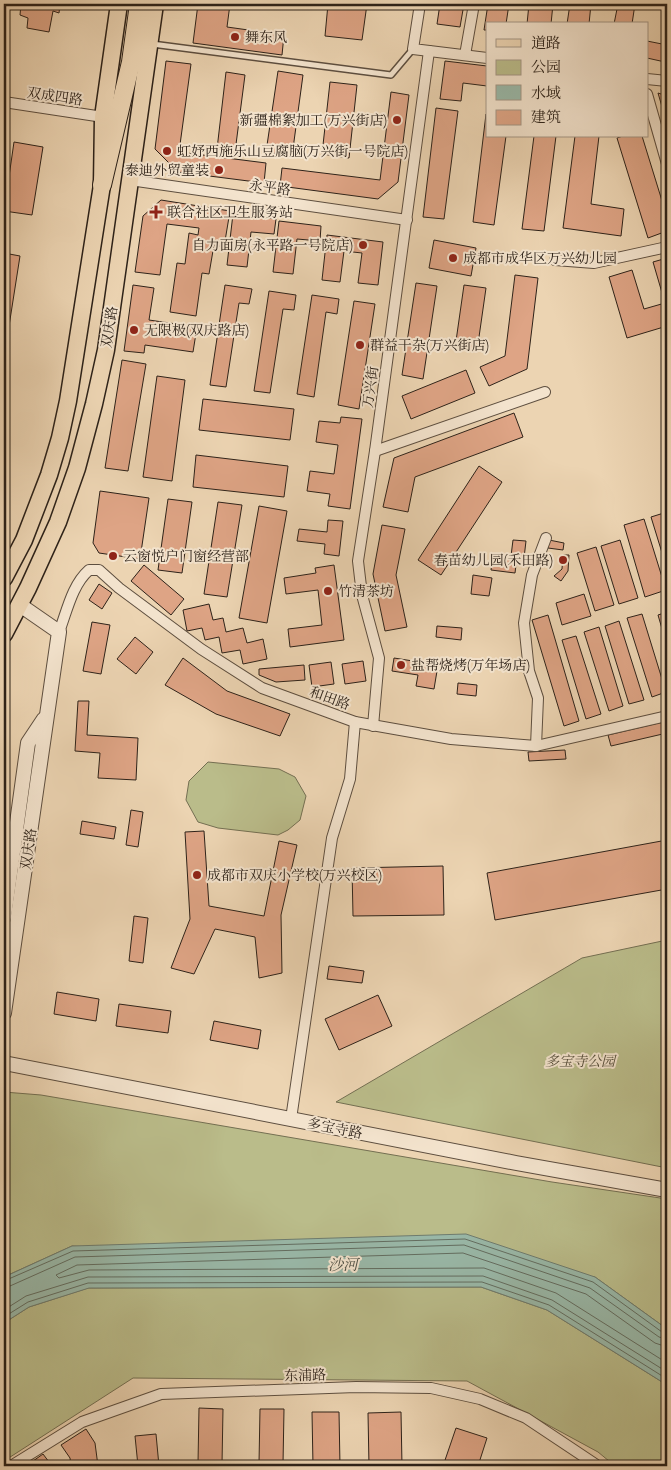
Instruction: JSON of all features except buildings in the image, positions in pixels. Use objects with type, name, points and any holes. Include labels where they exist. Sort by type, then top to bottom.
[{"type":"highway","points":[[102,185],[131,62],[139,4]]},
{"type":"main road","points":[[4,578],[24,540],[49,476],[68,401],[102,185],[103,116],[119,4]]},
{"type":"main road","name":"双庆路","points":[[4,634],[20,605],[58,522],[77,468],[94,404],[106,350],[155,4]]},
{"type":"street","points":[[420,4],[413,49],[486,58]]},
{"type":"street","points":[[465,55],[474,4]]},
{"type":"street","name":"万兴街","points":[[373,726],[379,658],[362,594],[358,561],[375,451],[429,51]]},
{"type":"street","points":[[648,79],[667,81]]},
{"type":"street","points":[[648,98],[667,164]]},
{"type":"street","name":"双成四路","points":[[4,102],[103,116]]},
{"type":"street","name":"永平路","points":[[130,180],[407,220]]},
{"type":"street","points":[[555,260],[594,263],[667,247]]},
{"type":"street","points":[[375,451],[546,392]]},
{"type":"street","points":[[536,746],[538,698],[529,671],[524,623],[532,575],[546,538]]},
{"type":"street","name":"和田路","points":[[59,632],[76,586],[82,576],[89,570],[99,570],[119,588],[201,649],[262,688],[356,722],[451,740],[536,746],[667,716]]},
{"type":"street","points":[[20,605],[59,632]]},
{"type":"street","name":"双庆路","points":[[4,1013],[59,632]]},
{"type":"street","name":"双庆路","points":[[4,917],[28,743],[47,714]]},
{"type":"street","points":[[291,1119],[332,838],[350,779],[356,722]]},
{"type":"street","name":"多宝寺路","points":[[4,1063],[506,1161],[667,1190]]},
{"type":"street","name":"东浦路","points":[[11,1466],[82,1422],[161,1394],[431,1388],[480,1399],[526,1418],[598,1466]]},
{"type":"lane","points":[[150,44],[391,75],[413,49]]},
{"type":"green space","points":[[208,762],[279,769],[295,777],[306,796],[300,820],[288,830],[278,835],[218,828],[198,822],[186,800],[189,781]]},
{"type":"green space","name":"多宝寺公园","points":[[667,940],[667,1168],[336,1102],[582,958]]},
{"type":"green space","points":[[4,1092],[41,1095],[552,1182],[667,1199],[667,1329],[595,1277],[72,1246],[4,1277]]},
{"type":"green space","points":[[481,1287],[547,1310],[667,1385],[667,1466],[615,1466],[598,1452],[467,1381],[133,1378],[4,1461],[4,1323],[29,1307],[88,1288]]},
{"type":"water","name":"沙河","points":[[466,1234],[595,1277],[667,1329],[667,1385],[547,1310],[481,1287],[89,1288],[29,1307],[4,1323],[4,1277],[72,1246]]},
{"type":"place","name":"舞东风","points":[[235,37]]},
{"type":"place","name":"新疆棉絮加工(万兴街店)","points":[[397,120]]},
{"type":"place","name":"虹妤西施乐山豆腐脑(万兴街一号院店)","points":[[167,151]]},
{"type":"place","name":"泰迪外贸童装","points":[[219,170]]},
{"type":"place","name":"联合社区卫生服务站","points":[[156,212]]},
{"type":"place","name":"自力面房(永平路一号院店)","points":[[363,245]]},
{"type":"place","name":"成都市成华区万兴幼儿园","points":[[453,258]]},
{"type":"place","name":"无限极(双庆路店)","points":[[134,330]]},
{"type":"place","name":"群益干杂(万兴街店)","points":[[360,345]]},
{"type":"place","name":"云窗悦户门窗经营部","points":[[113,556]]},
{"type":"place","name":"春苗幼儿园(禾田路)","points":[[563,560]]},
{"type":"place","name":"竹清茶坊","points":[[328,591]]},
{"type":"place","name":"盐帮烧烤(万年场店)","points":[[401,665]]},
{"type":"place","name":"成都市双庆小学校(万兴校区)","points":[[197,875]]}]
